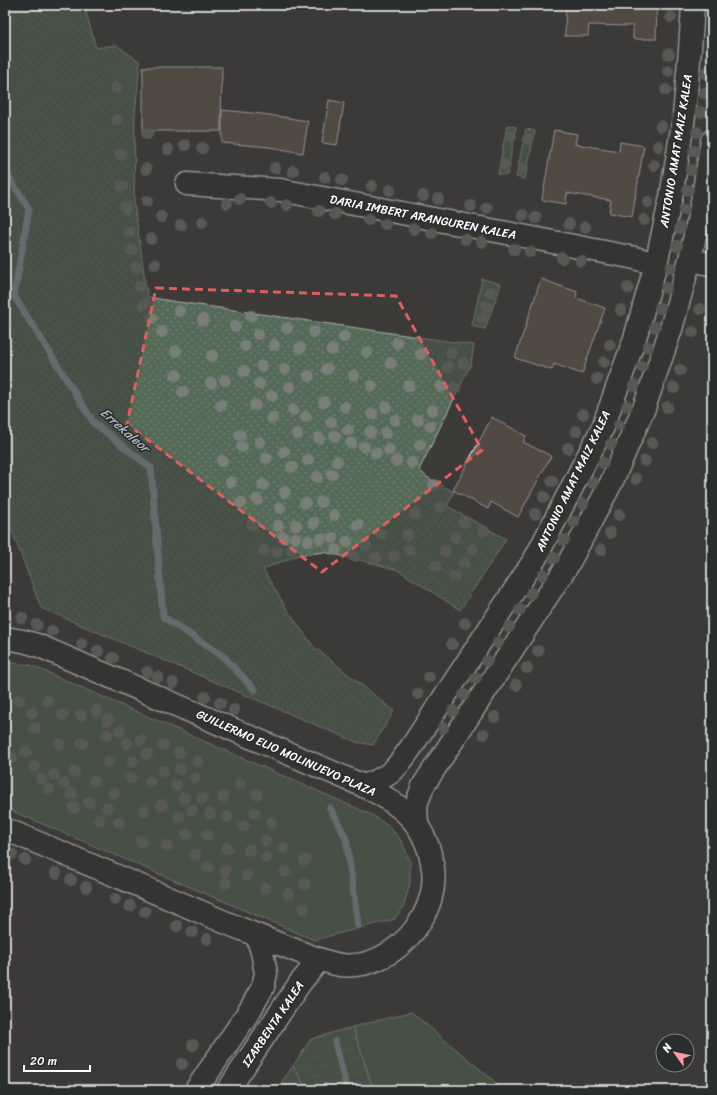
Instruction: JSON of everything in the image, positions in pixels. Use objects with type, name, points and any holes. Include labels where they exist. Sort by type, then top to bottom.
[{"type":"street","name":"ANTONIO AMAT MAIZ KALEA","points":[[364,786],[382,780],[395,770],[535,559],[602,427],[635,338],[656,264],[671,197],[684,116],[693,5]]},
{"type":"street","points":[[417,824],[416,805],[423,786],[567,566],[611,483],[644,408],[671,329],[690,259],[702,202],[712,141]]},
{"type":"street","name":"DARIA IMBERT ARANGUREN KALEA","points":[[188,184],[280,190],[635,258],[656,264]]},
{"type":"street","points":[[690,259],[712,264]]},
{"type":"street","name":"GUILLERMO ELIO MOLINUEVO PLAZA","points":[[5,638],[37,645],[382,794],[402,809],[417,824],[431,853],[433,872],[431,892],[427,907],[420,922],[409,936],[396,948],[381,958],[362,965],[341,965],[319,960],[257,936],[5,829]]},
{"type":"street","points":[[196,1090],[250,1010],[263,987],[266,973],[257,936]]},
{"type":"street","name":"IZARBENTA KALEA","points":[[228,1090],[300,983],[319,960]]},
{"type":"highlighted area","points":[[156,288],[396,296],[482,450],[322,572],[127,424]]},
{"type":"green space","points":[[5,5],[84,5],[96,48],[116,45],[140,62],[135,116],[134,203],[148,297],[474,345],[471,364],[419,470],[428,478],[454,492],[447,506],[506,539],[460,610],[398,570],[324,552],[296,556],[263,569],[286,608],[313,646],[394,711],[373,745],[356,742],[41,608],[5,512]]},
{"type":"green space","points":[[507,125],[516,127],[507,175],[498,174]]},
{"type":"green space","points":[[526,129],[535,131],[525,179],[516,177]]},
{"type":"green space","points":[[482,279],[501,284],[485,329],[472,326]]},
{"type":"green space","points":[[5,662],[30,665],[370,814],[390,827],[402,842],[410,861],[410,883],[404,905],[395,919],[314,940],[5,808]]},
{"type":"green space","points":[[411,1012],[493,1080],[501,1090],[373,1090],[353,1027]]},
{"type":"green space","points":[[353,1027],[373,1090],[308,1090],[293,1066],[311,1039]]},
{"type":"green space","points":[[293,1066],[308,1090],[276,1090]]},
{"type":"building","points":[[566,5],[657,5],[656,39],[633,39],[633,26],[589,25],[588,36],[565,36]]},
{"type":"building","points":[[143,67],[222,67],[221,131],[143,131]]},
{"type":"building","points":[[329,100],[344,103],[337,145],[322,143]]},
{"type":"building","points":[[222,110],[308,121],[303,153],[269,147],[222,143]]},
{"type":"building","points":[[554,130],[577,134],[575,144],[619,151],[620,142],[644,146],[632,217],[609,213],[611,200],[567,193],[566,204],[542,200]]},
{"type":"building","points":[[541,279],[577,292],[576,298],[605,308],[582,374],[554,364],[552,370],[515,358]]},
{"type":"building","points":[[492,417],[526,436],[523,442],[551,456],[518,517],[491,502],[488,509],[453,490]]},
{"type":"waterway","name":"Errekaleor","points":[[5,171],[29,209],[14,296],[94,423],[151,468],[163,617],[223,656],[255,690]]},
{"type":"waterway","points":[[330,808],[346,838],[358,925]]},
{"type":"waterway","name":"Errekaleor","points":[[335,1042],[347,1090]]}]
